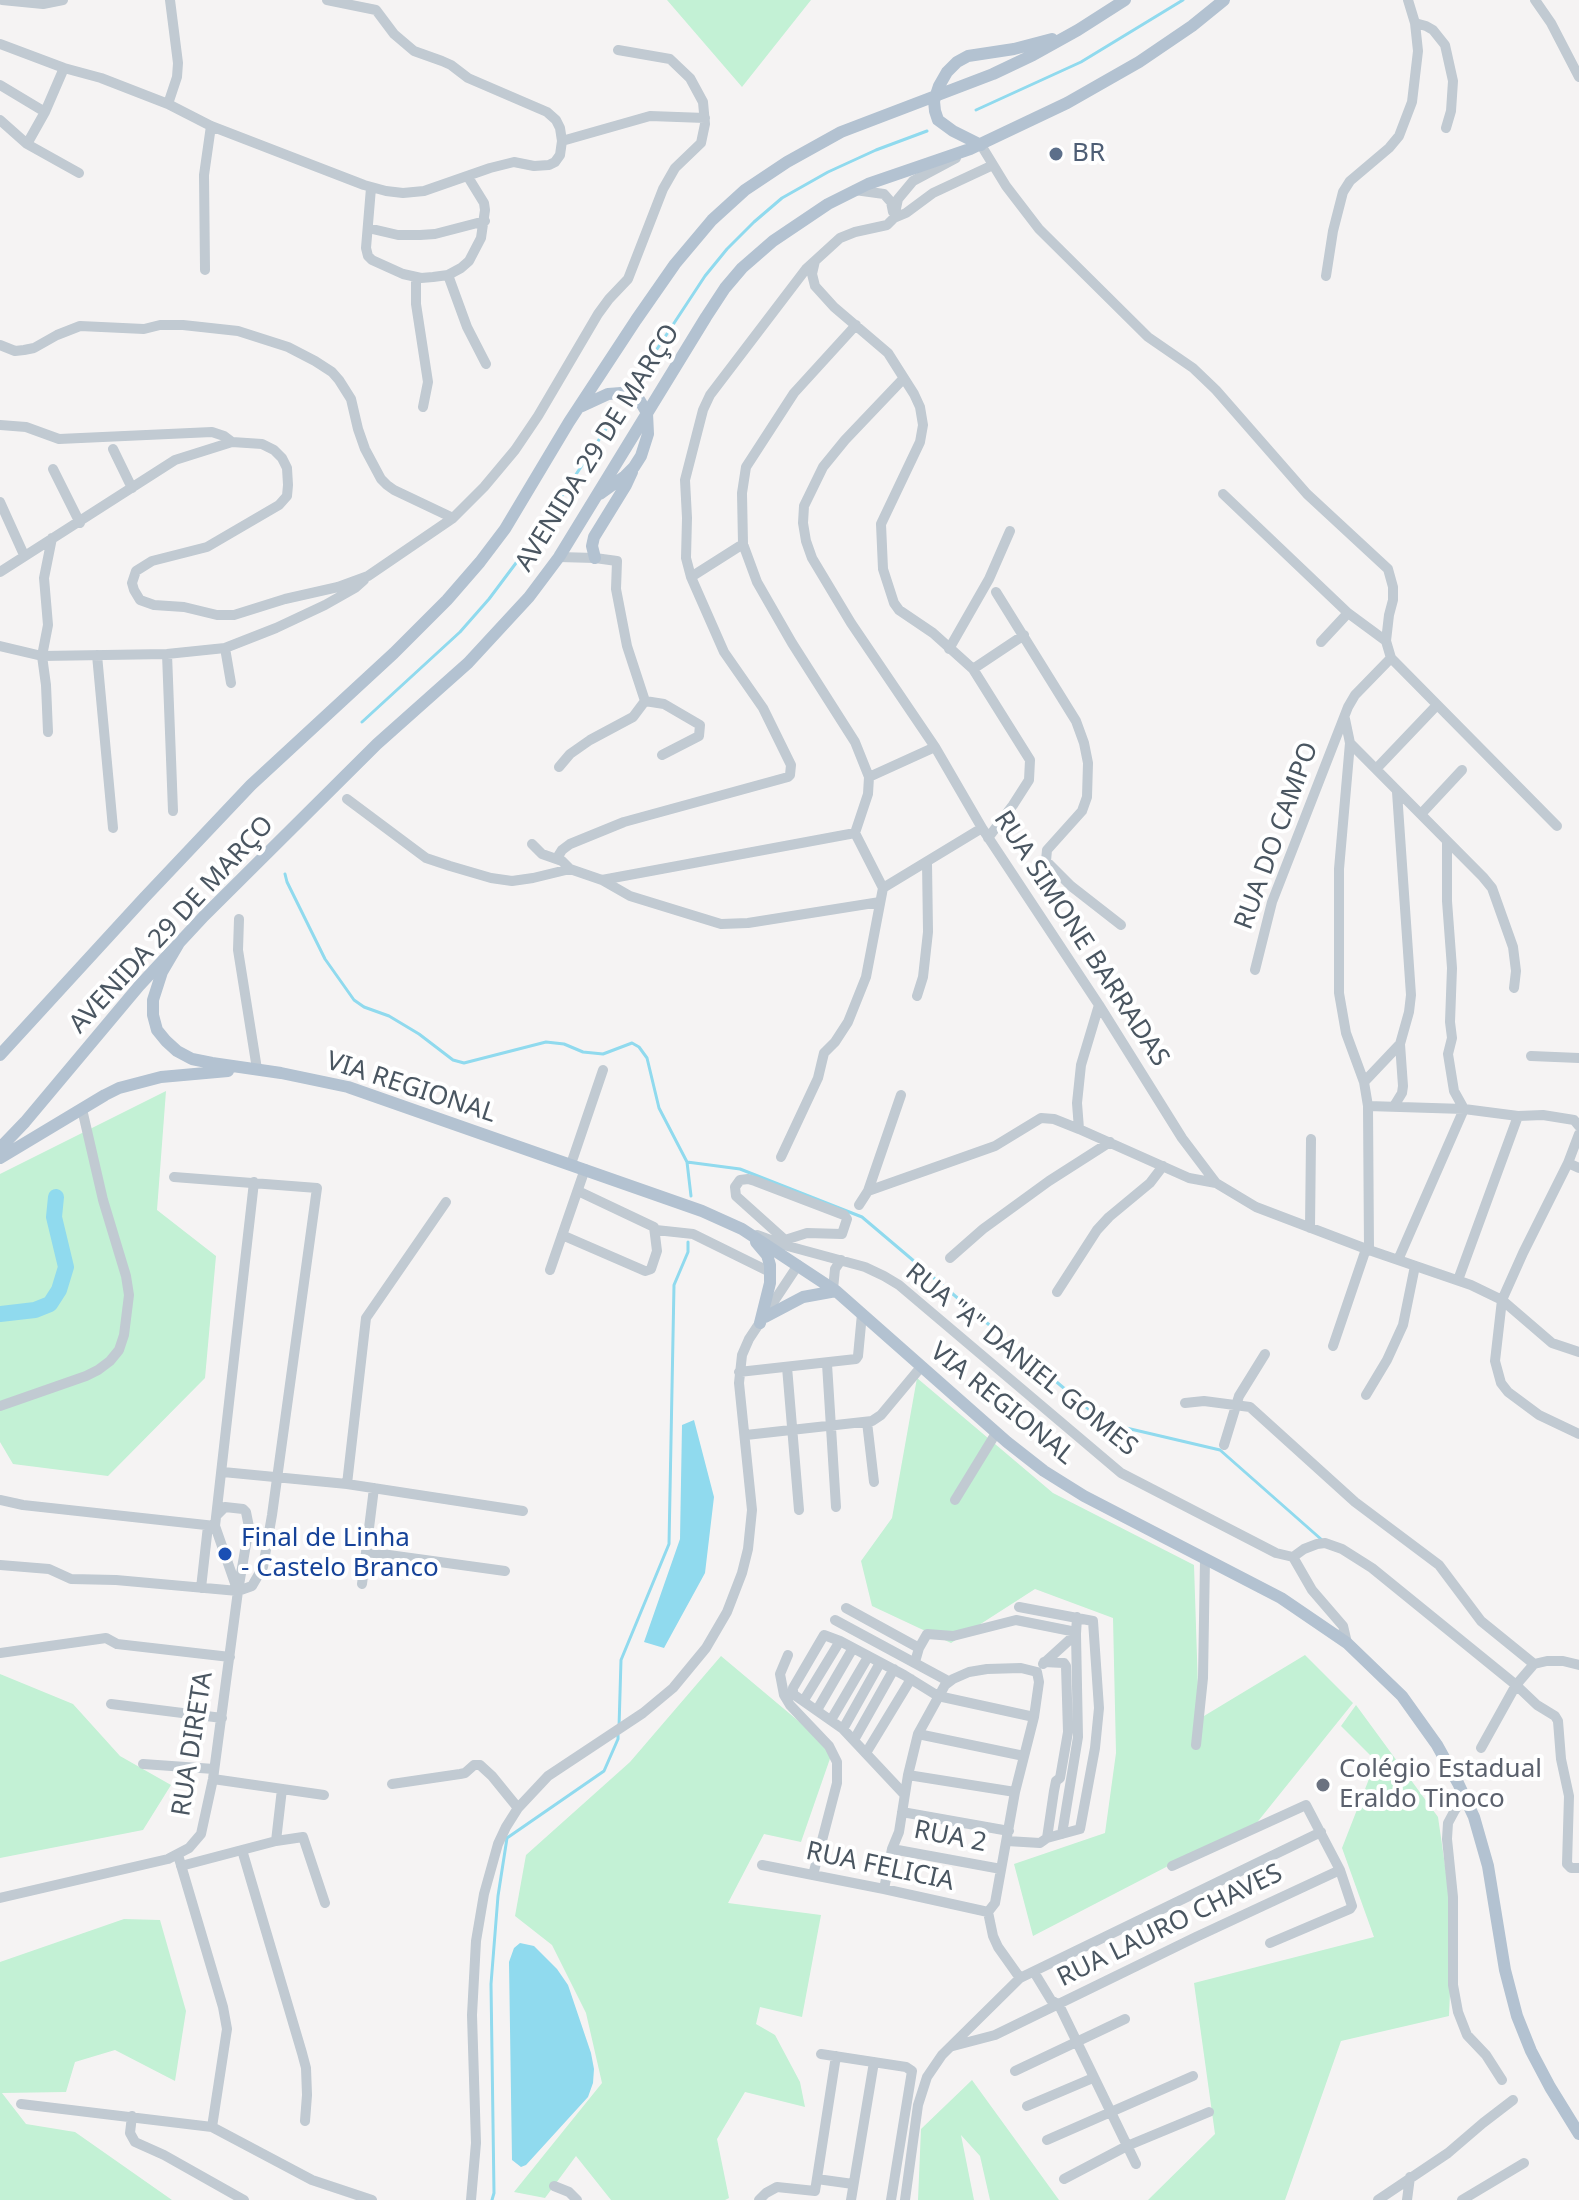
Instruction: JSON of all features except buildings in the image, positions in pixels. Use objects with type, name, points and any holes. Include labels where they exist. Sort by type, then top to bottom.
[{"type":"main road","name":"AVENIDA 29 DE MARÇO","points":[[0,1055],[251,785],[394,653],[480,562],[505,529],[569,422],[675,264],[712,220],[745,190],[841,132],[993,74],[1078,30],[1125,0]]},
{"type":"main road","name":"AVENIDA 29 DE MARÇO","points":[[0,1148],[179,943],[377,744],[468,663],[529,597],[559,557],[706,317],[742,268],[782,234],[828,204],[868,184],[975,147],[1067,103],[1139,62],[1224,0]]},
{"type":"main road","points":[[975,147],[938,120],[936,95],[947,72],[968,56],[1043,42],[1078,30]]},
{"type":"main road","points":[[569,422],[583,405],[608,394],[633,396],[647,413],[645,447],[594,537],[592,546],[595,558]]},
{"type":"main road","points":[[594,498],[634,467]]},
{"type":"main road","name":"VIA REGIONAL","points":[[179,943],[162,972],[153,1000],[157,1030],[177,1051],[192,1059],[348,1087],[702,1211],[745,1231],[834,1290],[1034,1464],[1074,1490],[1281,1598],[1347,1643],[1382,1675],[1421,1720],[1465,1797],[1488,1866],[1505,1970],[1517,2016],[1531,2051],[1574,2117],[1579,2134]]},
{"type":"main road","name":"VIA REGIONAL","points":[[0,1158],[105,1095],[136,1083],[161,1077],[252,1069]]},
{"type":"main road","points":[[745,1231],[769,1259],[770,1283],[765,1316]]},
{"type":"main road","points":[[765,1316],[803,1297],[834,1290]]},
{"type":"street","points":[[2,0],[22,4],[63,0]]},
{"type":"street","points":[[168,104],[174,91],[178,63],[170,0]]},
{"type":"street","points":[[0,44],[168,104],[211,126],[371,188],[394,192],[424,191],[514,162],[549,165],[560,155],[560,128],[547,112],[468,78],[451,65],[414,51],[394,34],[376,10],[327,0]]},
{"type":"street","points":[[1326,276],[1343,192],[1350,181],[1389,148],[1406,121],[1416,80],[1418,51],[1415,23],[1408,0]]},
{"type":"street","points":[[1535,0],[1551,23],[1579,77]]},
{"type":"street","points":[[1415,23],[1433,30],[1445,45],[1453,81],[1451,111],[1446,128]]},
{"type":"street","points":[[0,646],[42,656],[167,654],[225,648],[276,628],[355,588],[453,518],[515,450],[538,416],[598,314],[628,279],[663,189],[675,168],[701,143],[705,118],[703,102],[690,78],[676,63],[662,56],[618,50]]},
{"type":"street","points":[[27,144],[64,68]]},
{"type":"street","points":[[0,85],[45,112]]},
{"type":"street","points":[[562,141],[650,116],[705,118]]},
{"type":"street","points":[[0,120],[27,144],[79,173]]},
{"type":"street","points":[[205,270],[204,175],[211,126]]},
{"type":"street","points":[[557,858],[570,844],[624,822],[790,775],[791,765],[763,708],[724,652],[691,577],[686,558],[685,480],[703,410],[710,395],[795,281],[815,261],[840,238],[887,225],[894,216],[898,199],[913,181],[975,147],[993,165],[1039,229],[1148,337],[1193,368],[1216,390],[1307,494],[1388,569],[1393,600],[1386,641],[1391,658],[1557,826]]},
{"type":"street","points":[[894,216],[906,213],[933,193],[993,165]]},
{"type":"street","points":[[371,188],[366,252],[372,260],[403,274],[433,277],[448,275],[461,268],[469,261],[481,238],[485,221],[484,203],[468,177]]},
{"type":"street","points":[[855,190],[884,194],[889,199],[894,216]]},
{"type":"street","points":[[368,228],[388,234],[420,235],[485,221]]},
{"type":"street","points":[[815,261],[812,274],[815,286],[824,298],[888,353],[920,407],[922,433],[881,524],[883,569],[888,590],[899,610],[933,633],[973,669],[1027,754],[1031,771],[1029,780],[1013,805],[985,833],[883,888]]},
{"type":"street","points":[[448,275],[467,327],[486,364]]},
{"type":"street","points":[[416,277],[416,304],[428,382],[423,407]]},
{"type":"street","points":[[795,281],[815,286]]},
{"type":"street","points":[[0,345],[15,351],[34,348],[80,326],[144,329],[171,325],[238,331],[288,347],[315,361],[339,380],[351,399],[365,449],[381,479],[394,490],[453,518]]},
{"type":"street","points":[[781,1157],[818,1078],[824,1053],[848,1022],[866,977],[883,888],[855,833],[868,794],[869,777],[855,742],[757,582],[743,544],[742,493],[746,467],[794,393],[856,325]]},
{"type":"street","name":"RUA SIMONE BARRADAS","points":[[904,378],[823,467],[804,506],[803,523],[812,558],[1182,1138],[1216,1183],[1256,1207],[1367,1250],[1458,1280],[1502,1300],[1542,1336],[1562,1348],[1579,1352]]},
{"type":"street","points":[[0,425],[26,427],[59,439],[212,432],[232,442]]},
{"type":"street","points":[[0,572],[175,460],[232,442],[262,444],[274,450],[287,468],[287,496],[279,505],[207,547],[152,561],[142,567],[134,575],[132,583],[140,600],[154,605],[234,615],[368,576]]},
{"type":"street","points":[[113,449],[132,488]]},
{"type":"street","points":[[53,469],[80,523]]},
{"type":"street","points":[[1223,494],[1348,613],[1386,641]]},
{"type":"street","points":[[0,502],[24,555]]},
{"type":"street","points":[[949,649],[989,579],[1010,531]]},
{"type":"street","points":[[48,732],[42,656],[48,625],[44,578],[52,538]]},
{"type":"street","points":[[691,577],[743,544]]},
{"type":"street","points":[[559,557],[617,561],[616,589],[627,646],[645,701]]},
{"type":"street","points":[[996,592],[1076,721],[1088,763],[1088,789],[1082,811],[1047,850],[1046,861],[1071,886],[1121,925]]},
{"type":"street","points":[[1321,642],[1348,613]]},
{"type":"street","points":[[973,669],[1024,635]]},
{"type":"street","points":[[225,648],[231,683]]},
{"type":"street","points":[[167,654],[173,811]]},
{"type":"street","points":[[97,655],[113,828]]},
{"type":"street","name":"RUA DO CAMPO","points":[[1255,970],[1272,902],[1344,717],[1355,695],[1391,658]]},
{"type":"street","points":[[645,701],[664,704],[700,725],[699,736],[662,755]]},
{"type":"street","points":[[559,767],[570,754],[590,740],[633,717],[645,701]]},
{"type":"street","points":[[1376,769],[1437,705]]},
{"type":"street","points":[[1333,1346],[1367,1250],[1368,1106],[1364,1082],[1346,1033],[1339,993],[1339,869],[1350,743],[1344,717]]},
{"type":"street","points":[[1350,743],[1483,877],[1497,899],[1513,947],[1516,971],[1514,988]]},
{"type":"street","points":[[869,777],[935,747]]},
{"type":"street","points":[[1421,814],[1462,770]]},
{"type":"street","points":[[1394,1106],[1403,1086],[1400,1044],[1409,1012],[1411,974],[1397,792]]},
{"type":"street","points":[[347,799],[426,858],[450,866],[512,881],[570,869]]},
{"type":"street","points":[[602,880],[855,833]]},
{"type":"street","points":[[1447,841],[1452,968],[1452,1038],[1448,1054],[1454,1091],[1464,1109]]},
{"type":"street","points":[[532,844],[542,854],[557,858],[570,869],[602,880],[630,896],[721,924],[734,925],[880,902]]},
{"type":"street","points":[[917,996],[923,977],[928,932],[927,862]]},
{"type":"street","points":[[239,919],[238,950],[252,1069]]},
{"type":"street","points":[[1079,1129],[1077,1103],[1081,1065],[1099,1005]]},
{"type":"street","points":[[1364,1082],[1400,1044]]},
{"type":"street","points":[[1531,1056],[1579,1058]]},
{"type":"street","points":[[571,1164],[603,1070]]},
{"type":"street","points":[[859,1205],[868,1191],[901,1095]]},
{"type":"street","points":[[1368,1106],[1559,1116],[1574,1120],[1579,1126]]},
{"type":"street","points":[[0,1406],[98,1370],[119,1350],[124,1335],[129,1295],[126,1276],[103,1200],[82,1109]]},
{"type":"street","points":[[1398,1260],[1464,1109]]},
{"type":"street","points":[[1458,1280],[1518,1116]]},
{"type":"street","points":[[868,1191],[995,1146],[1041,1118],[1054,1119],[1079,1129],[1189,1178],[1216,1183]]},
{"type":"street","points":[[1579,1134],[1502,1300],[1495,1348],[1497,1373],[1508,1392],[1539,1415],[1579,1434]]},
{"type":"street","points":[[1310,1228],[1311,1139]]},
{"type":"street","points":[[950,1258],[983,1229],[1049,1181],[1110,1142]]},
{"type":"street","points":[[1568,1163],[1579,1168]]},
{"type":"street","points":[[1057,1292],[1097,1230],[1150,1183],[1163,1166]]},
{"type":"street","points":[[550,1270],[585,1169]]},
{"type":"street","points":[[0,1565],[49,1569],[71,1579],[238,1591],[252,1586],[263,1567],[317,1188],[174,1177]]},
{"type":"street","points":[[740,1180],[755,1181],[844,1215],[847,1219],[842,1234],[807,1233],[785,1242],[736,1196],[735,1187],[740,1180]]},
{"type":"street","points":[[201,1588],[223,1472],[254,1182]]},
{"type":"street","points":[[578,1191],[656,1230],[693,1234],[770,1272]]},
{"type":"street","points":[[347,1484],[366,1318],[446,1202]]},
{"type":"street","points":[[562,1235],[645,1271],[651,1269],[657,1251],[656,1230]]},
{"type":"street","name":"RUA \"A\" DANIEL GOMES","points":[[745,1231],[865,1267],[899,1285],[1121,1473],[1276,1553],[1293,1557]]},
{"type":"street","points":[[834,1290],[835,1269],[841,1260]]},
{"type":"street","points":[[1366,1395],[1403,1325],[1415,1266]]},
{"type":"street","points":[[471,2200],[476,2143],[472,2015],[476,1941],[484,1894],[498,1844],[518,1808],[548,1776],[673,1688],[716,1633],[735,1594],[748,1549],[752,1510],[739,1372],[745,1347],[802,1267]]},
{"type":"street","points":[[739,1372],[856,1359],[862,1314]]},
{"type":"street","points":[[1224,1445],[1236,1404],[1265,1354]]},
{"type":"street","points":[[827,1364],[836,1507]]},
{"type":"street","points":[[787,1367],[799,1510]]},
{"type":"street","points":[[746,1435],[870,1422],[881,1415],[921,1367]]},
{"type":"street","points":[[1185,1403],[1204,1401],[1250,1407],[1355,1502],[1439,1565],[1481,1621],[1534,1664]]},
{"type":"street","points":[[870,1422],[874,1482]]},
{"type":"street","points":[[955,1500],[996,1433]]},
{"type":"street","points":[[223,1472],[347,1484],[523,1511]]},
{"type":"street","points":[[362,1584],[374,1488]]},
{"type":"street","points":[[0,1500],[23,1505],[214,1523]]},
{"type":"street","name":"RUA DIRETA","points":[[179,1860],[201,1834],[214,1774],[249,1519],[246,1512],[236,1507],[225,1507],[214,1523],[238,1591]]},
{"type":"street","points":[[1347,1643],[1343,1626],[1312,1590],[1293,1557],[1310,1546],[1325,1543],[1342,1549],[1372,1568],[1558,1721],[1561,1759],[1569,1796],[1567,1862],[1575,1868]]},
{"type":"street","points":[[367,1552],[505,1571]]},
{"type":"street","points":[[1196,1745],[1203,1678],[1205,1559]]},
{"type":"street","points":[[902,1812],[1034,1844],[1079,1831],[1095,1748],[1099,1708],[1094,1623],[1089,1619],[1019,1607]]},
{"type":"street","points":[[846,1608],[919,1648]]},
{"type":"street","points":[[1062,1834],[1078,1737],[1077,1617]]},
{"type":"street","points":[[835,1620],[948,1681]]},
{"type":"street","points":[[915,1662],[927,1634],[953,1636],[1013,1620],[1076,1633]]},
{"type":"street","points":[[1020,1978],[993,1936],[988,1912],[995,1903],[1015,1792],[1034,1717],[1039,1682],[1037,1672],[1076,1633]]},
{"type":"street","points":[[904,1794],[843,1729],[793,1694],[793,1688],[822,1637],[826,1635],[840,1641],[938,1696],[1034,1717]]},
{"type":"street","points":[[0,1653],[106,1638],[117,1644],[230,1657]]},
{"type":"street","points":[[804,1700],[840,1641]]},
{"type":"street","points":[[817,1710],[853,1648]]},
{"type":"street","points":[[788,1655],[780,1674],[784,1695],[829,1746],[837,1762],[837,1783],[813,1875]]},
{"type":"street","points":[[831,1720],[868,1657]]},
{"type":"street","points":[[1481,1748],[1516,1685],[1534,1664],[1563,1661],[1579,1665]]},
{"type":"street","points":[[1044,1662],[1064,1663],[1066,1666],[1068,1732],[1047,1838]]},
{"type":"street","points":[[843,1729],[880,1663]]},
{"type":"street","points":[[884,1889],[892,1849],[898,1837],[918,1734],[948,1681],[969,1672],[987,1669],[1021,1668],[1037,1672]]},
{"type":"street","points":[[854,1740],[894,1669]]},
{"type":"street","points":[[866,1753],[911,1679]]},
{"type":"street","points":[[111,1704],[222,1718]]},
{"type":"street","points":[[918,1734],[1024,1756]]},
{"type":"street","points":[[143,1764],[324,1795]]},
{"type":"street","points":[[392,1784],[460,1774],[477,1764],[492,1776],[518,1808]]},
{"type":"street","points":[[908,1775],[1015,1792]]},
{"type":"street","points":[[276,1841],[282,1789]]},
{"type":"street","points":[[1465,1797],[1448,1823],[1453,1897],[1453,1985],[1458,2012],[1467,2035],[1486,2055],[1502,2080]]},
{"type":"street","points":[[1172,1866],[1307,1805],[1353,1903],[1350,1909],[1270,1943]]},
{"type":"street","points":[[905,2200],[922,2090],[933,2065],[1020,1978],[1321,1832]]},
{"type":"street","points":[[0,1898],[168,1859],[242,1850],[299,1836],[304,1838],[325,1903]]},
{"type":"street","name":"RUA 2","points":[[892,1849],[1001,1869]]},
{"type":"street","points":[[242,1850],[306,2068],[305,2121]]},
{"type":"street","points":[[179,1860],[227,2029],[212,2127]]},
{"type":"street","name":"RUA FELICIA","points":[[762,1865],[988,1912]]},
{"type":"street","name":"RUA LAURO CHAVES","points":[[1034,1972],[1051,2000],[1059,2005],[1340,1870]]},
{"type":"street","points":[[951,2047],[995,2035],[1059,2005],[1136,2164]]},
{"type":"street","points":[[1015,2071],[1125,2019]]},
{"type":"street","points":[[821,2054],[911,2069],[891,2200]]},
{"type":"street","points":[[759,2200],[777,2187],[815,2191],[836,2056]]},
{"type":"street","points":[[851,2200],[874,2062]]},
{"type":"street","points":[[1047,2140],[1193,2076]]},
{"type":"street","points":[[1027,2106],[1093,2078]]},
{"type":"street","points":[[1378,2200],[1448,2153],[1513,2100]]},
{"type":"street","points":[[21,2104],[212,2127],[312,2180],[372,2200]]},
{"type":"street","points":[[1064,2179],[1127,2146],[1209,2112]]},
{"type":"street","points":[[132,2116],[130,2133],[135,2142],[244,2200]]},
{"type":"street","points":[[1462,2200],[1524,2163]]},
{"type":"street","points":[[1407,2200],[1410,2177]]},
{"type":"street","points":[[817,2179],[853,2184]]},
{"type":"street","points":[[554,2186],[569,2192],[577,2200]]},
{"type":"green space","points":[[667,0],[811,0],[742,87]]},
{"type":"green space","points":[[166,1091],[157,1210],[216,1256],[205,1378],[108,1476],[13,1464],[0,1442],[0,1174]]},
{"type":"green space","points":[[917,1378],[1053,1493],[1194,1565],[1199,1719],[1305,1655],[1353,1703],[1255,1825],[1033,1936],[1014,1864],[1105,1833],[1116,1753],[1113,1618],[1035,1589],[951,1643],[872,1606],[861,1561],[892,1518]]},
{"type":"green space","points":[[721,1656],[833,1750],[801,1842],[764,1834],[728,1903],[821,1915],[802,2017],[760,2007],[756,2024],[775,2035],[800,2082],[805,2107],[745,2092],[717,2139],[729,2198],[725,2200],[611,2200],[576,2156],[545,2198],[514,2192],[602,2083],[586,2013],[552,1945],[515,1916],[526,1855],[630,1762]]},
{"type":"green space","points":[[0,1674],[73,1704],[120,1756],[171,1785],[143,1830],[0,1858]]},
{"type":"green space","points":[[1356,1705],[1438,1817],[1453,1921],[1449,2016],[1341,2041],[1285,2200],[1148,2200],[1215,2134],[1194,1983],[1374,1937],[1342,1848],[1376,1761],[1341,1726]]},
{"type":"green space","points":[[124,1919],[160,1920],[186,2011],[175,2081],[115,2050],[75,2062],[66,2092],[2,2093],[26,2124],[75,2132],[172,2200],[0,2200],[0,1962]]},
{"type":"green space","points":[[972,2080],[1059,2200],[990,2200],[980,2156],[961,2135],[974,2200],[918,2200],[921,2129]]},
{"type":"water","points":[[694,1420],[714,1497],[705,1573],[664,1648],[644,1642],[680,1539],[682,1425]]},
{"type":"water","points":[[520,1943],[534,1946],[568,1985],[594,2069],[588,2097],[521,2167],[512,2160],[509,1962],[514,1948]]},
{"type":"waterway","points":[[976,110],[1081,62],[1183,0]]},
{"type":"waterway","points":[[634,384],[705,276],[754,222],[782,198],[828,172],[927,131]]},
{"type":"waterway","points":[[362,722],[460,632],[489,599],[528,547],[608,426]]},
{"type":"waterway","points":[[285,874],[325,959],[354,1000],[419,1034],[453,1060],[464,1063],[546,1042],[603,1054],[632,1043],[639,1047],[647,1058],[659,1108],[687,1162],[691,1196]]},
{"type":"waterway","points":[[687,1162],[740,1169],[862,1217],[1105,1423],[1220,1450],[1322,1540]]},
{"type":"waterway","points":[[0,1314],[35,1310],[50,1304],[59,1290],[66,1267],[54,1217],[56,1197]]},
{"type":"waterway","points":[[619,1727],[621,1660],[669,1544],[674,1285],[688,1252],[688,1242]]},
{"type":"waterway","points":[[492,2200],[491,1984],[498,1896],[507,1838],[604,1771],[618,1735]]},
{"type":"place","name":"BR","points":[[1056,154]]},
{"type":"place","name":"Final de Linha - Castelo Branco","points":[[225,1554]]},
{"type":"place","name":"Colégio Estadual Eraldo Tinoco","points":[[1323,1785]]}]
